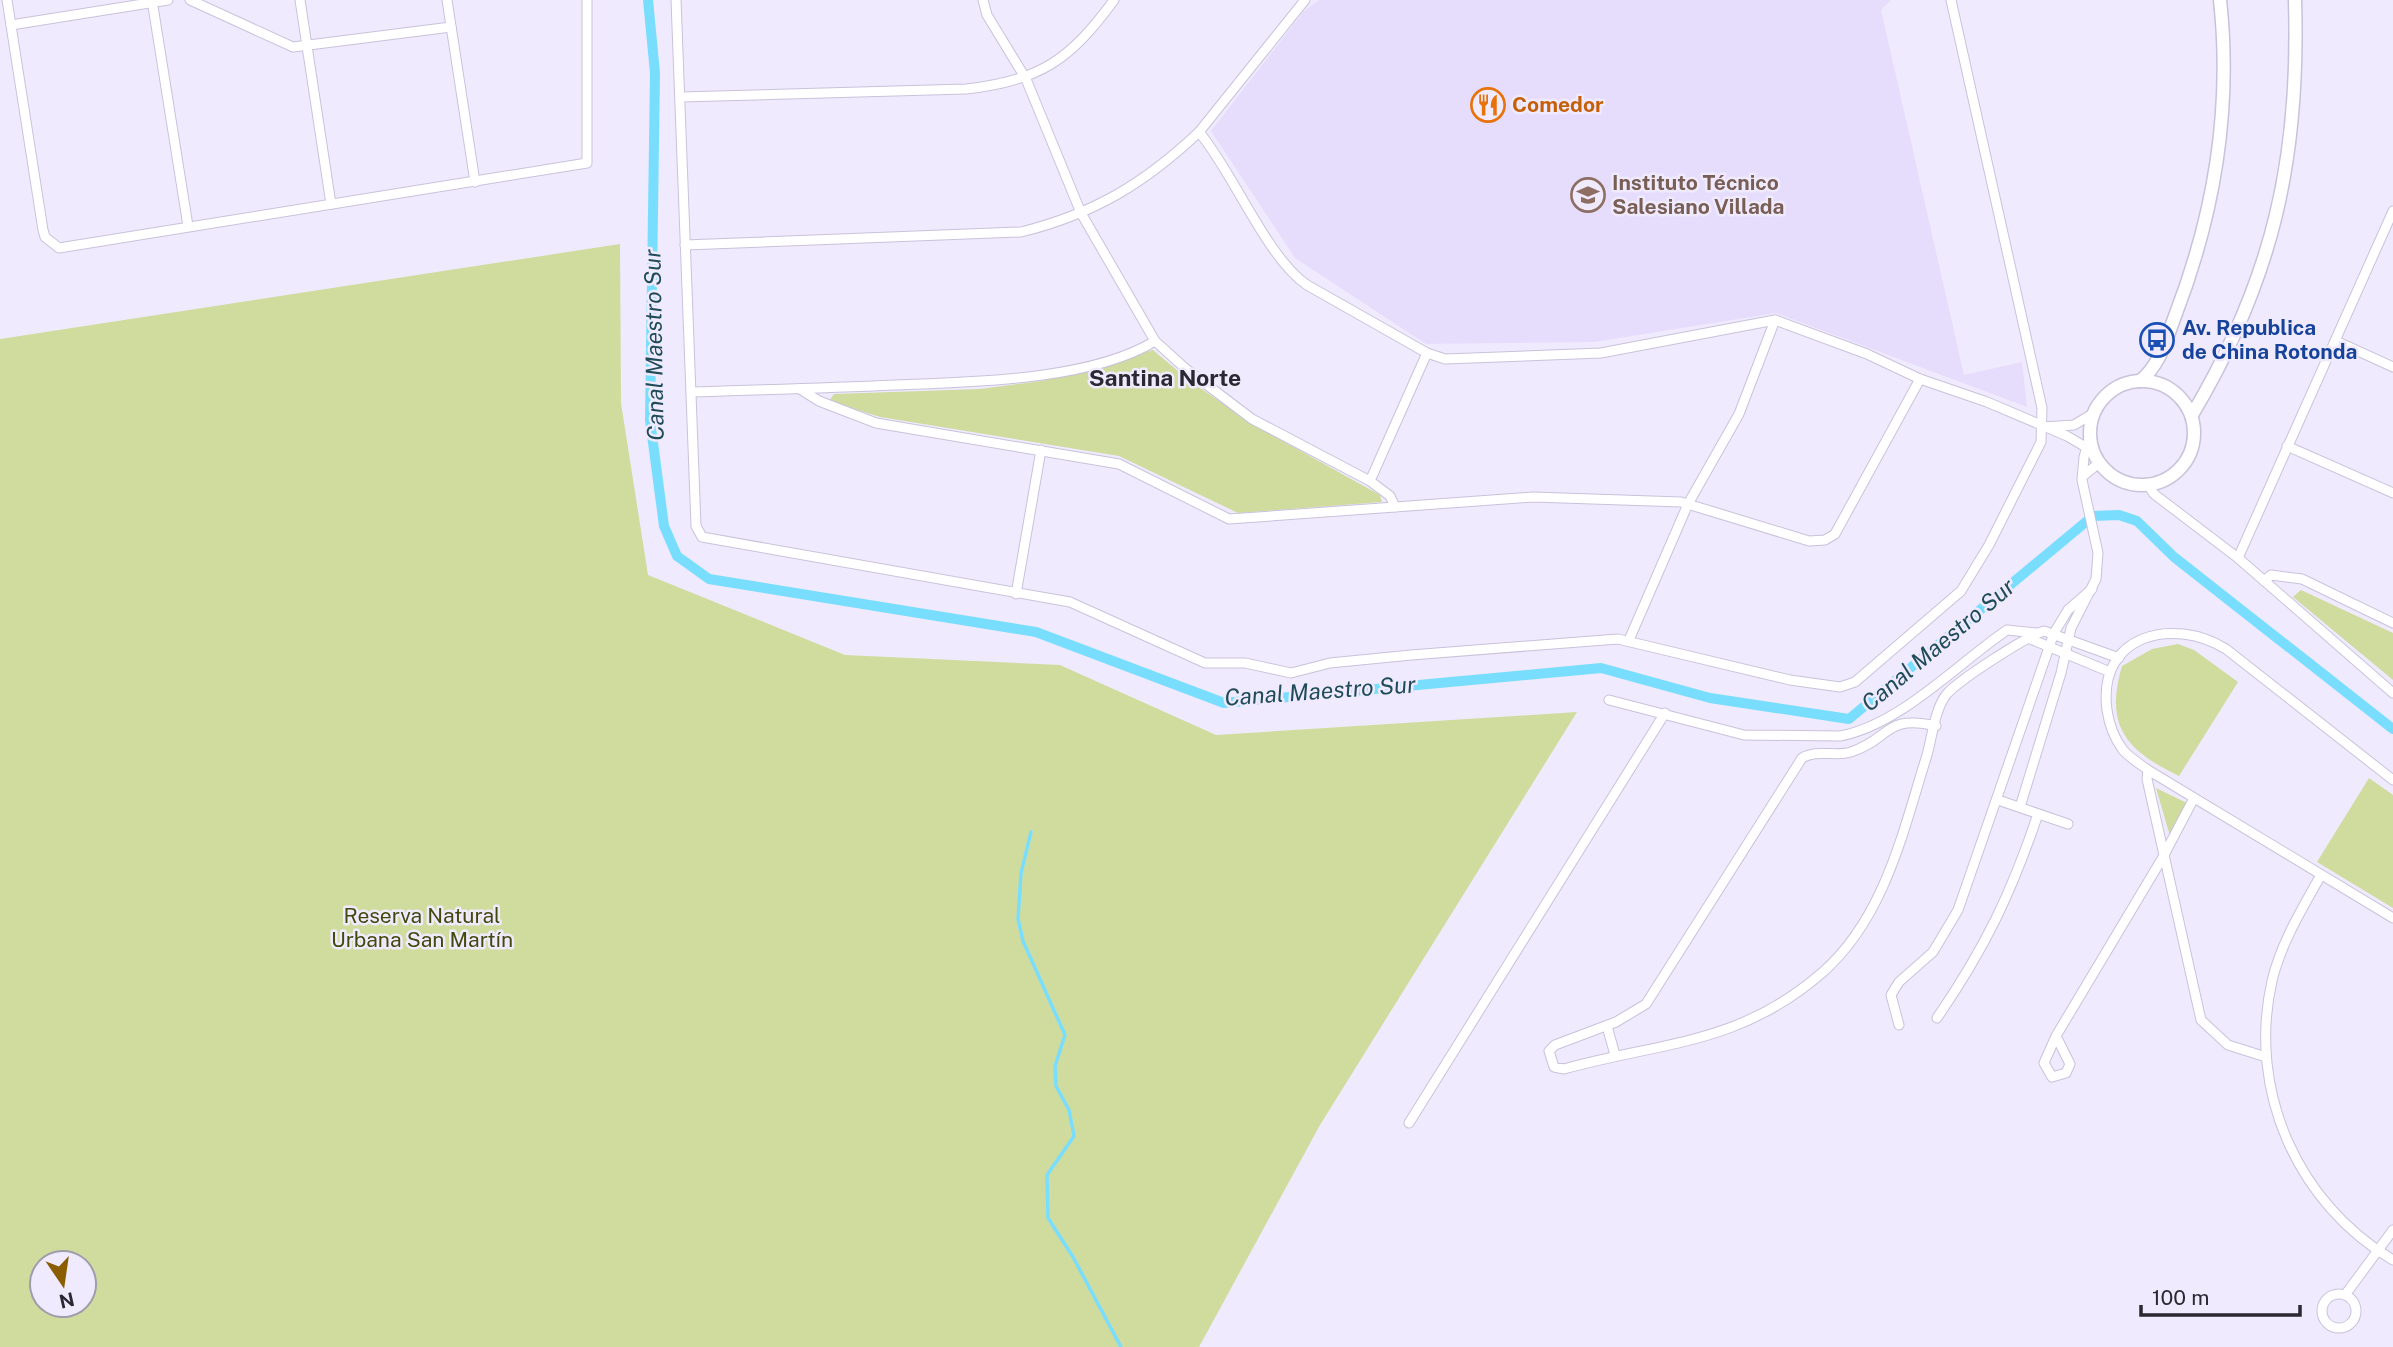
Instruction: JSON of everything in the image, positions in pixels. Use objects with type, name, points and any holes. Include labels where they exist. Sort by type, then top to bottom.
[{"type":"main road","points":[[2220,0],[2224,65],[2221,143],[2208,216],[2185,290],[2154,367],[2140,381],[2111,391],[2094,413],[2092,450],[2116,478],[2132,484],[2148,485],[2163,481],[2187,460],[2193,446],[2192,415],[2242,320],[2265,259],[2281,194],[2294,122],[2297,58],[2295,0]]},
{"type":"main road","points":[[2140,381],[2163,385],[2175,393],[2192,415]]},
{"type":"street","points":[[7,0],[46,237],[60,248],[587,163],[587,0]]},
{"type":"street","points":[[11,25],[168,0]]},
{"type":"street","points":[[190,0],[207,5],[284,45],[307,47],[451,27]]},
{"type":"street","points":[[300,0],[331,204]]},
{"type":"street","points":[[447,0],[475,182]]},
{"type":"street","points":[[676,0],[696,526],[702,537],[1076,604],[1205,663],[1245,663],[1291,673],[1330,663],[1411,655],[1629,640],[1790,680],[1849,685],[1961,591],[2041,442],[2042,408],[1951,0]]},
{"type":"street","points":[[983,0],[987,15],[1026,79],[1081,213],[1155,341],[1186,369],[1252,419],[1370,481],[1390,496],[1395,507]]},
{"type":"street","points":[[681,97],[966,89],[1026,79],[1063,56],[1095,24],[1114,0]]},
{"type":"street","points":[[685,245],[1003,234],[1042,227],[1081,213],[1143,180],[1199,132],[1305,0]]},
{"type":"street","points":[[152,1],[188,226]]},
{"type":"street","points":[[1199,132],[1271,243],[1301,281],[1427,353],[1450,359],[1538,353],[1601,353],[1775,320],[1867,354],[1920,379],[1987,402],[2071,438],[2092,450]]},
{"type":"street","points":[[2238,558],[2287,446],[2389,231],[2393,211]]},
{"type":"street","points":[[1629,640],[1688,504],[1739,414],[1775,320]]},
{"type":"street","points":[[692,392],[1023,377],[1082,366],[1138,350],[1155,341]]},
{"type":"street","points":[[2336,341],[2393,367]]},
{"type":"street","points":[[1370,481],[1427,353]]},
{"type":"street","points":[[800,389],[819,401],[876,423],[1128,467],[1229,519],[1546,496],[1688,504],[1808,541],[1832,537],[1920,379]]},
{"type":"street","points":[[2043,427],[2074,425],[2094,413]]},
{"type":"street","points":[[2071,438],[2074,425]]},
{"type":"street","points":[[2287,446],[2393,493]]},
{"type":"street","points":[[1016,594],[1041,450]]},
{"type":"street","points":[[2020,807],[2068,639],[2092,589],[2098,560],[2083,476],[2092,450]]},
{"type":"street","points":[[2083,476],[2092,450]]},
{"type":"street","points":[[2148,485],[2158,497],[2238,558],[2393,692]]},
{"type":"street","points":[[2264,581],[2271,575],[2302,579],[2393,622]]},
{"type":"street","points":[[1899,1024],[1891,995],[1899,982],[1933,952],[1958,910],[2054,633],[2068,610],[2092,589]]},
{"type":"street","points":[[1609,700],[1744,735],[1819,737],[1854,733],[1908,705],[2007,630],[2054,633],[2119,658]]},
{"type":"street","points":[[2393,780],[2215,642],[2188,632],[2154,634],[2128,646],[2110,672],[2106,704],[2112,731],[2125,752],[2148,770],[2393,918]]},
{"type":"street","points":[[1936,726],[1899,723],[1849,753],[1808,755],[1802,758],[1650,998],[1639,1010],[1607,1026],[1555,1045],[1549,1051],[1554,1067],[1564,1069],[1615,1055],[1685,1043],[1739,1027],[1780,1005],[1839,956],[1865,919],[1890,871],[1936,726],[1943,701],[1954,688],[2038,633]]},
{"type":"street","points":[[2028,638],[2110,672]]},
{"type":"street","points":[[1409,1123],[1665,713]]},
{"type":"street","points":[[2148,770],[2148,784],[2163,857],[2201,1020],[2228,1045],[2266,1058]]},
{"type":"street","points":[[2056,1036],[2163,857],[2194,798]]},
{"type":"street","points":[[1998,800],[2068,824]]},
{"type":"street","points":[[1937,1018],[1996,923],[2019,872],[2038,814]]},
{"type":"street","points":[[2320,875],[2288,935],[2276,968],[2267,1018],[2266,1058],[2278,1115],[2293,1156],[2326,1206],[2378,1251],[2393,1260]]},
{"type":"street","points":[[1607,1026],[1615,1055]]},
{"type":"street","points":[[2345,1295],[2393,1230]]},
{"type":"shaded area","name":"Instituto Técnico Salesiano Villada","points":[[1319,0],[1891,0],[1881,10],[1964,375],[2022,362],[2027,407],[1776,313],[1594,342],[1426,344],[1295,258],[1211,131],[1304,11]]},
{"type":"green space","name":"Reserva Natural Urbana San Martín","points":[[620,244],[621,403],[648,575],[845,655],[1060,665],[1216,735],[1577,712],[1320,1125],[1199,1347],[0,1347],[0,339]]},
{"type":"green space","points":[[1153,350],[1190,381],[1254,425],[1380,495],[1382,502],[1238,513],[1119,456],[880,417],[829,401],[834,394],[980,389],[1041,381]]},
{"type":"green space","points":[[2301,590],[2393,633],[2393,680],[2293,597]]},
{"type":"green space","points":[[2178,644],[2194,650],[2238,682],[2179,776],[2161,767],[2133,746],[2118,721],[2116,705],[2122,666],[2152,649]]},
{"type":"green space","points":[[2369,778],[2393,795],[2393,908],[2317,862]]},
{"type":"green space","points":[[2156,788],[2187,803],[2170,836]]},
{"type":"waterway","name":"Canal Maestro Sur","points":[[648,0],[655,73],[650,420],[664,526],[677,556],[709,579],[1036,632],[1224,703],[1601,668],[1710,698],[1849,719],[2093,516],[2119,515],[2137,521],[2174,557],[2393,729]]},
{"type":"waterway","points":[[1031,832],[1021,873],[1018,919],[1023,941],[1065,1035],[1055,1066],[1056,1086],[1069,1110],[1074,1136],[1047,1175],[1048,1218],[1073,1257],[1121,1347]]},
{"type":"place","name":"Comedor","points":[[1488,105]]},
{"type":"place","name":"Instituto Técnico Salesiano Villada","points":[[1588,195]]},
{"type":"place","name":"Av. Republica de China Rotonda","points":[[2157,340]]},
{"type":"district","name":"Santina Norte","points":[[1165,378]]}]
